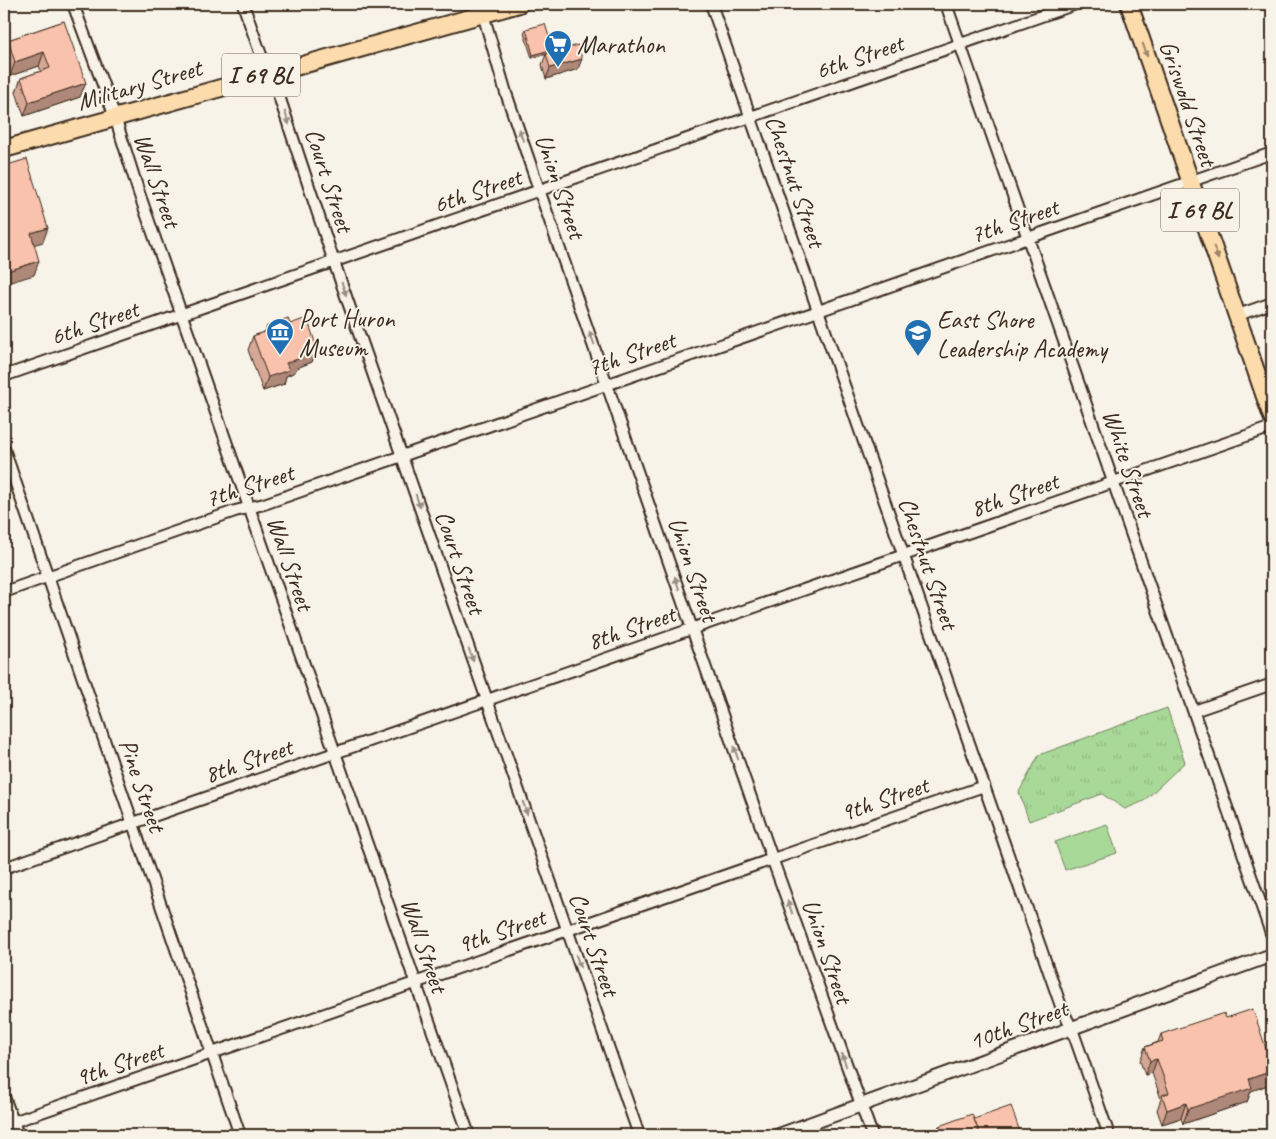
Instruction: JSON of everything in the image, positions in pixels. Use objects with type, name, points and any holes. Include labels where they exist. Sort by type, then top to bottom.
[{"type":"main road","name":"Military Street","points":[[4,149],[519,4]]},
{"type":"main road","name":"Griswold Street","points":[[1129,4],[1272,417]]},
{"type":"street","name":"Wall Street","points":[[73,4],[115,117],[249,507],[469,1135]]},
{"type":"street","name":"Court Street","points":[[243,4],[260,55],[272,72],[334,262],[639,1135]]},
{"type":"street","name":"Chestnut Street","points":[[711,4],[1062,1009],[1072,1028],[1109,1135]]},
{"type":"street","name":"White Street","points":[[946,4],[1272,936]]},
{"type":"street","name":"6th Street","points":[[4,376],[1076,4]]},
{"type":"street","name":"Union Street","points":[[483,14],[506,93],[772,858],[872,1135]]},
{"type":"street","name":"7th Street","points":[[4,592],[249,507],[264,504],[1272,153]]},
{"type":"street","points":[[1238,315],[1272,303]]},
{"type":"street","name":"8th Street","points":[[4,868],[1272,427]]},
{"type":"street","name":"Pine Street","points":[[4,449],[240,1135]]},
{"type":"street","points":[[1194,711],[1272,684]]},
{"type":"street","name":"9th Street","points":[[8,1123],[984,786]]},
{"type":"street","name":"10th Street","points":[[779,1135],[1272,955]]},
{"type":"street","points":[[4,1097],[8,1123],[18,1135]]},
{"type":"green space","points":[[1167,708],[1185,762],[1144,801],[1125,809],[1102,794],[1029,821],[1019,792],[1039,755]]},
{"type":"green space","points":[[1107,824],[1117,853],[1065,870],[1055,842]]},
{"type":"building","points":[[64,21],[86,83],[29,102],[21,78],[50,68],[44,52],[15,62],[8,40]]},
{"type":"building","points":[[545,24],[553,49],[533,55],[526,29]]},
{"type":"building","points":[[578,45],[582,59],[550,68],[546,54]]},
{"type":"building","points":[[27,159],[48,228],[31,233],[39,261],[4,272],[4,166]]},
{"type":"building","name":"Port Huron Museum","points":[[288,318],[290,324],[307,318],[317,348],[304,352],[298,359],[286,363],[289,370],[268,377],[253,336],[269,330],[267,326]]},
{"type":"building","points":[[1253,1009],[1272,1071],[1249,1079],[1252,1088],[1188,1109],[1186,1103],[1167,1110],[1162,1095],[1169,1093],[1157,1059],[1150,1061],[1145,1047],[1163,1041],[1161,1034],[1224,1013],[1226,1018]]},
{"type":"building","points":[[1011,1106],[1021,1135],[980,1135],[974,1119]]},
{"type":"building","points":[[972,1114],[980,1135],[942,1135],[939,1126]]},
{"type":"place","name":"Marathon","points":[[558,68]]},
{"type":"place","name":"Port Huron Museum","points":[[280,356]]},
{"type":"place","name":"East Shore Leadership Academy","points":[[918,357]]}]
